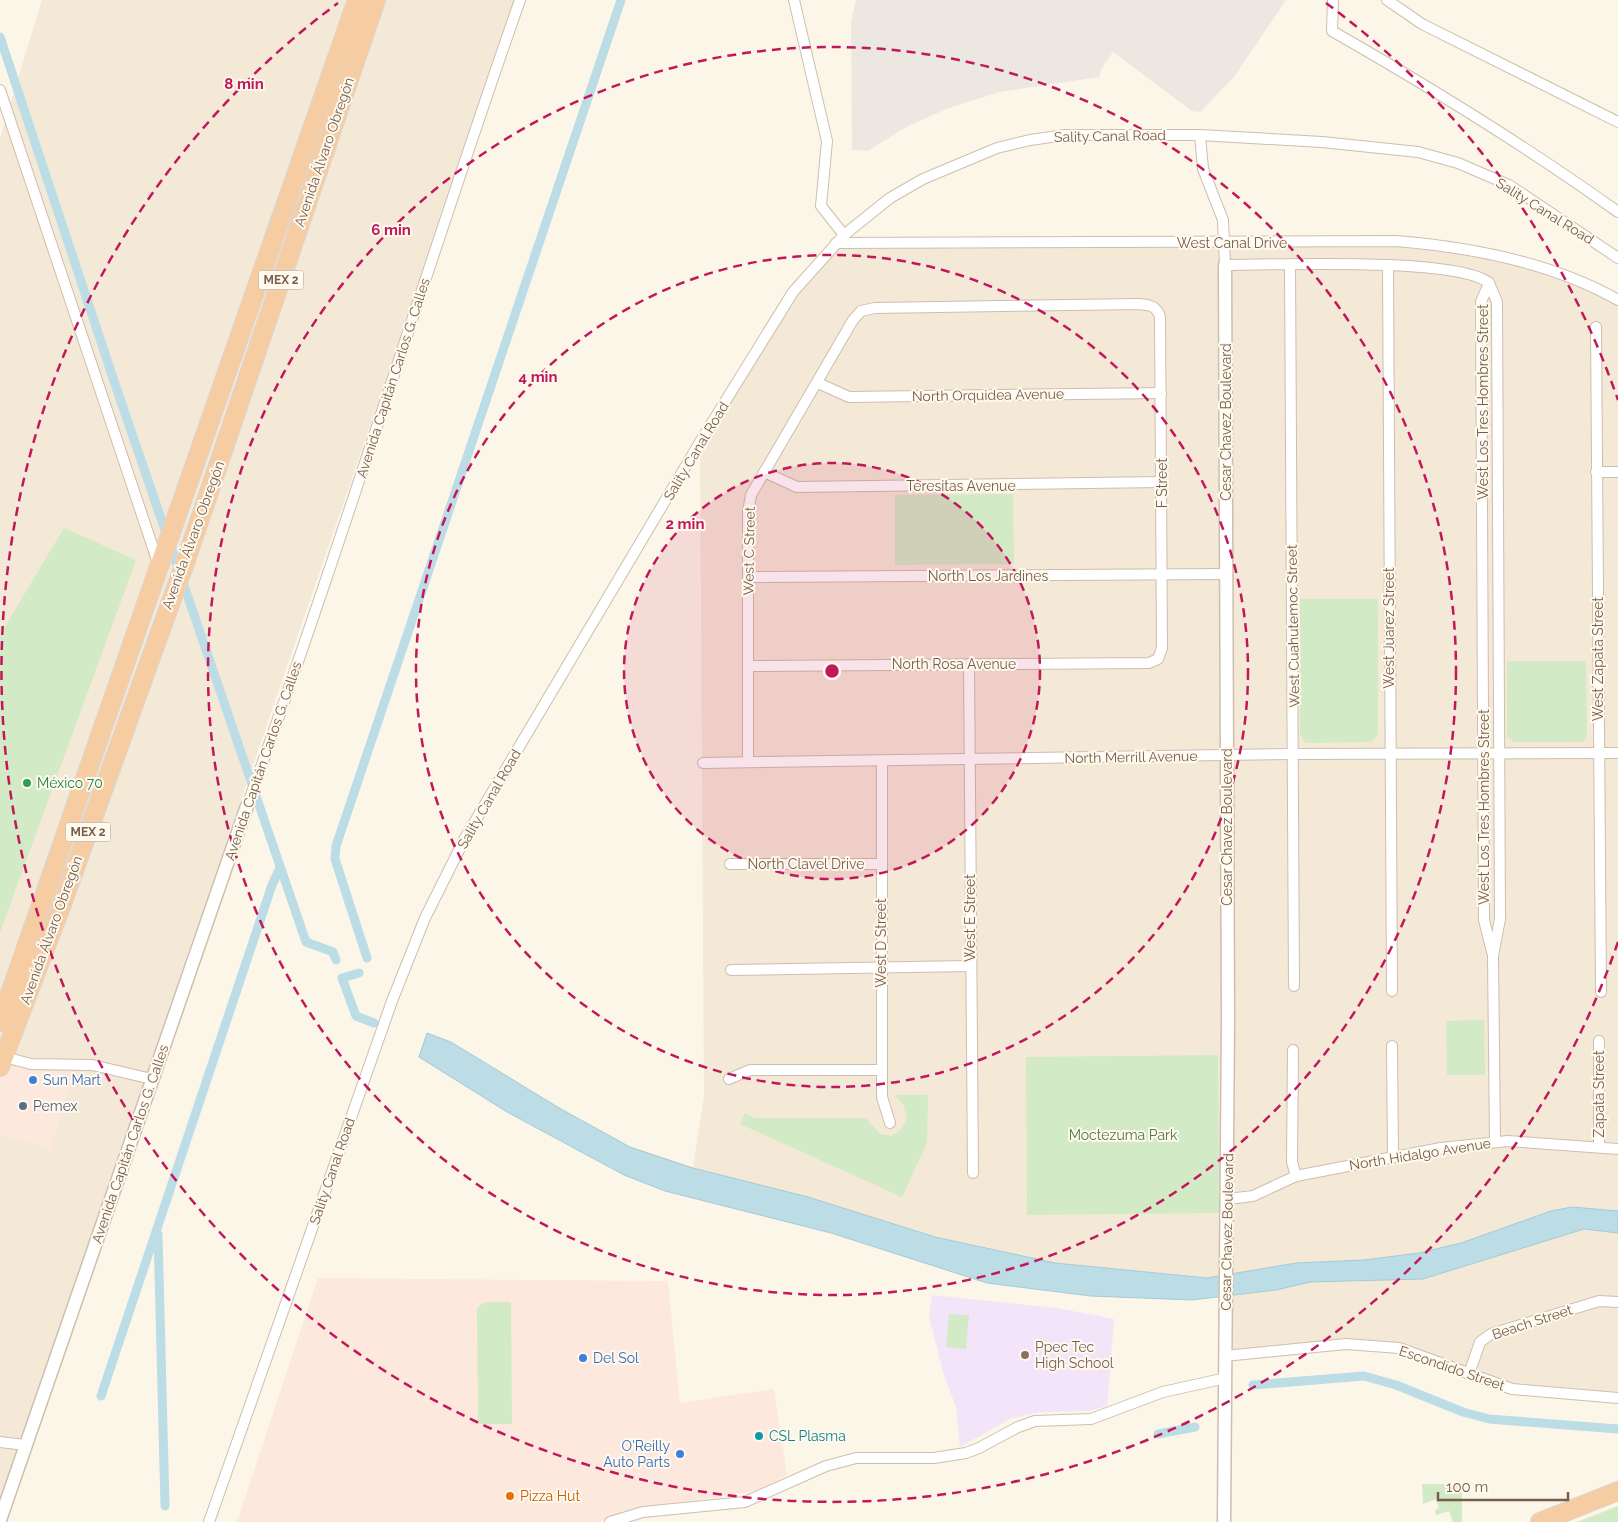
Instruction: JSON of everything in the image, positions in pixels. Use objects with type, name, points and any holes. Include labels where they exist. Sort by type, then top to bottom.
[{"type":"highway","name":"Avenida Álvaro Obregón","points":[[0,1022],[357,0]]},
{"type":"highway","name":"Avenida Álvaro Obregón","points":[[1,1060],[61,907],[186,560],[376,0]]},
{"type":"highway","points":[[1540,1522],[1618,1491]]},
{"type":"street","name":"Avenida Capitán Carlos G. Calles","points":[[1,1515],[365,465],[445,219],[520,0]]},
{"type":"street","points":[[794,0],[827,141],[822,206],[844,235]]},
{"type":"street","points":[[1333,0],[1332,31],[1420,82],[1548,162],[1618,212]]},
{"type":"street","points":[[1387,0],[1422,24],[1618,122]]},
{"type":"street","points":[[0,90],[114,426],[162,559]]},
{"type":"street","name":"Sality Canal Road","points":[[209,1522],[392,1001],[425,918],[465,838],[700,442],[793,292],[844,235],[870,212],[914,184],[962,161],[996,148],[1030,140],[1065,135],[1200,135],[1322,142],[1390,149],[1418,152],[1450,161],[1509,185],[1618,258]]},
{"type":"street","name":"Cesar Chavez Boulevard","points":[[1200,135],[1201,161],[1220,208],[1225,243],[1228,1199],[1224,1522]]},
{"type":"street","name":"West Canal Drive","points":[[836,243],[1396,241],[1445,245],[1525,264],[1589,285],[1618,300]]},
{"type":"street","name":"West Canal Drive","points":[[1225,265],[1388,266],[1440,270],[1471,275],[1489,283]]},
{"type":"street","name":"West Cuahutemoc Street","points":[[1290,265],[1294,986]]},
{"type":"street","name":"West Juarez Street","points":[[1388,266],[1392,991]]},
{"type":"street","name":"West Los Tres Hombres Street","points":[[1489,283],[1497,302],[1500,919],[1493,956],[1495,1141]]},
{"type":"street","name":"West Los Tres Hombres Street","points":[[1489,283],[1482,302],[1484,920],[1493,956]]},
{"type":"street","name":"West C Street","points":[[748,762],[748,512],[751,495],[861,311],[875,308],[1139,304],[1154,307]]},
{"type":"street","name":"F Street","points":[[1154,307],[1160,317],[1161,393],[1162,648],[1158,659]]},
{"type":"street","name":"West Zapata Street","points":[[1596,327],[1601,992]]},
{"type":"street","name":"North Orquidea Avenue","points":[[818,382],[849,396],[1161,393]]},
{"type":"street","name":"Teresitas Avenue","points":[[764,472],[797,487],[1162,482]]},
{"type":"street","points":[[1596,472],[1618,472]]},
{"type":"street","name":"North Los Jardines","points":[[748,577],[1227,574]]},
{"type":"street","name":"North Rosa Avenue","points":[[749,666],[1148,663],[1158,659]]},
{"type":"street","name":"West E Street","points":[[969,664],[973,1173]]},
{"type":"street","name":"North Merrill Avenue","points":[[703,763],[1294,754],[1618,753]]},
{"type":"street","name":"West D Street","points":[[882,761],[881,1070],[882,1097],[890,1123]]},
{"type":"street","name":"North Clavel Drive","points":[[730,864],[882,864]]},
{"type":"street","points":[[731,970],[970,966]]},
{"type":"street","name":"Zapata Street","points":[[1599,1041],[1599,1147]]},
{"type":"street","points":[[1392,1046],[1393,1157]]},
{"type":"street","points":[[1293,1050],[1292,1162],[1296,1176]]},
{"type":"street","points":[[1,1060],[31,1064],[92,1065],[152,1079]]},
{"type":"street","points":[[729,1079],[750,1070],[881,1070]]},
{"type":"street","name":"North Hidalgo Avenue","points":[[1228,1199],[1253,1196],[1296,1176],[1393,1157],[1495,1141],[1618,1149]]},
{"type":"street","name":"Beach Street","points":[[1469,1374],[1480,1342],[1491,1334],[1599,1302],[1618,1302]]},
{"type":"street","name":"Escondido Street","points":[[1225,1356],[1346,1344],[1372,1346],[1409,1350],[1512,1389],[1618,1398]]},
{"type":"street","points":[[610,1522],[643,1512],[744,1502],[826,1466],[856,1458],[934,1458],[966,1453],[1018,1427],[1035,1421],[1091,1419],[1163,1392],[1226,1378]]},
{"type":"street","points":[[0,1442],[25,1445]]},
{"type":"shaded area","points":[[42,0],[517,0],[0,1498],[0,138]]},
{"type":"shaded area","points":[[856,0],[1286,0],[1234,77],[1200,112],[1192,111],[1113,52],[1102,68],[1099,77],[999,92],[949,108],[908,126],[867,151],[852,150],[851,21]]},
{"type":"shaded area","points":[[1396,241],[1506,258],[1618,300],[1618,1398],[1512,1389],[1409,1350],[1346,1344],[1225,1356],[1226,1275],[1207,1278],[1055,1263],[935,1237],[808,1197],[693,1168],[704,1095],[700,442],[793,292],[836,243]]},
{"type":"shaded area","points":[[2,1060],[74,1074],[51,1148],[0,1135],[0,1067]]},
{"type":"shaded area","points":[[318,1278],[668,1281],[680,1403],[774,1389],[787,1475],[762,1490],[633,1510],[599,1522],[237,1522]]},
{"type":"shaded area","name":"Ppec Tec High School","points":[[932,1295],[1057,1308],[1114,1319],[1107,1406],[1088,1411],[1039,1412],[1010,1419],[960,1447],[956,1407],[943,1372],[929,1316]]},
{"type":"green space","points":[[1013,494],[1014,564],[895,565],[895,495]]},
{"type":"green space","name":"México 70","points":[[64,528],[136,560],[0,932],[0,635]]},
{"type":"green space","points":[[1300,599],[1378,599],[1378,735],[1371,742],[1306,743],[1300,736]]},
{"type":"green space","points":[[1507,661],[1586,661],[1587,737],[1582,742],[1514,742],[1507,736]]},
{"type":"green space","points":[[1484,1020],[1485,1075],[1447,1075],[1446,1021]]},
{"type":"green space","name":"Moctezuma Park","points":[[1218,1055],[1219,1213],[1027,1215],[1026,1057]]},
{"type":"green space","points":[[894,1095],[928,1095],[927,1143],[902,1197],[740,1124],[745,1113],[754,1118],[866,1118],[880,1134],[891,1136],[901,1130],[907,1119],[904,1106]]},
{"type":"green space","points":[[487,1302],[511,1302],[512,1424],[478,1424],[477,1309],[480,1305]]},
{"type":"green space","points":[[949,1314],[969,1315],[966,1349],[946,1347]]},
{"type":"green space","points":[[1422,1484],[1462,1484],[1462,1522],[1453,1522],[1449,1511],[1436,1515],[1435,1510],[1439,1508],[1436,1499],[1423,1504]]},
{"type":"green space","points":[[1618,1506],[1618,1522],[1577,1522]]},
{"type":"water","points":[[427,1033],[451,1042],[561,1109],[630,1147],[693,1168],[808,1197],[935,1237],[1055,1263],[1207,1278],[1296,1263],[1364,1260],[1419,1253],[1461,1243],[1551,1211],[1572,1207],[1618,1211],[1618,1233],[1584,1229],[1423,1279],[1310,1282],[1276,1290],[1192,1300],[1091,1296],[987,1283],[831,1233],[665,1191],[624,1175],[507,1112],[419,1057]]},
{"type":"waterway","points":[[367,958],[335,859],[336,846],[621,0]]},
{"type":"waterway","points":[[0,37],[115,384],[306,942],[333,952],[336,960]]},
{"type":"waterway","points":[[101,1396],[272,885],[280,868]]},
{"type":"waterway","points":[[359,973],[342,978],[356,1016],[374,1023]]},
{"type":"waterway","points":[[158,1234],[165,1506]]},
{"type":"waterway","points":[[1253,1385],[1364,1376],[1396,1385],[1463,1412],[1489,1419],[1618,1429]]},
{"type":"waterway","points":[[1158,1434],[1195,1427]]},
{"type":"place","name":"México 70","points":[[27,783]]},
{"type":"place","name":"Sun Mart","points":[[33,1080]]},
{"type":"place","name":"Pemex","points":[[23,1106]]},
{"type":"place","name":"Ppec Tec High School","points":[[1025,1355]]},
{"type":"place","name":"Del Sol","points":[[583,1358]]},
{"type":"place","name":"CSL Plasma","points":[[759,1436]]},
{"type":"place","name":"O'Reilly Auto Parts","points":[[680,1454]]},
{"type":"place","name":"Pizza Hut","points":[[510,1496]]}]
